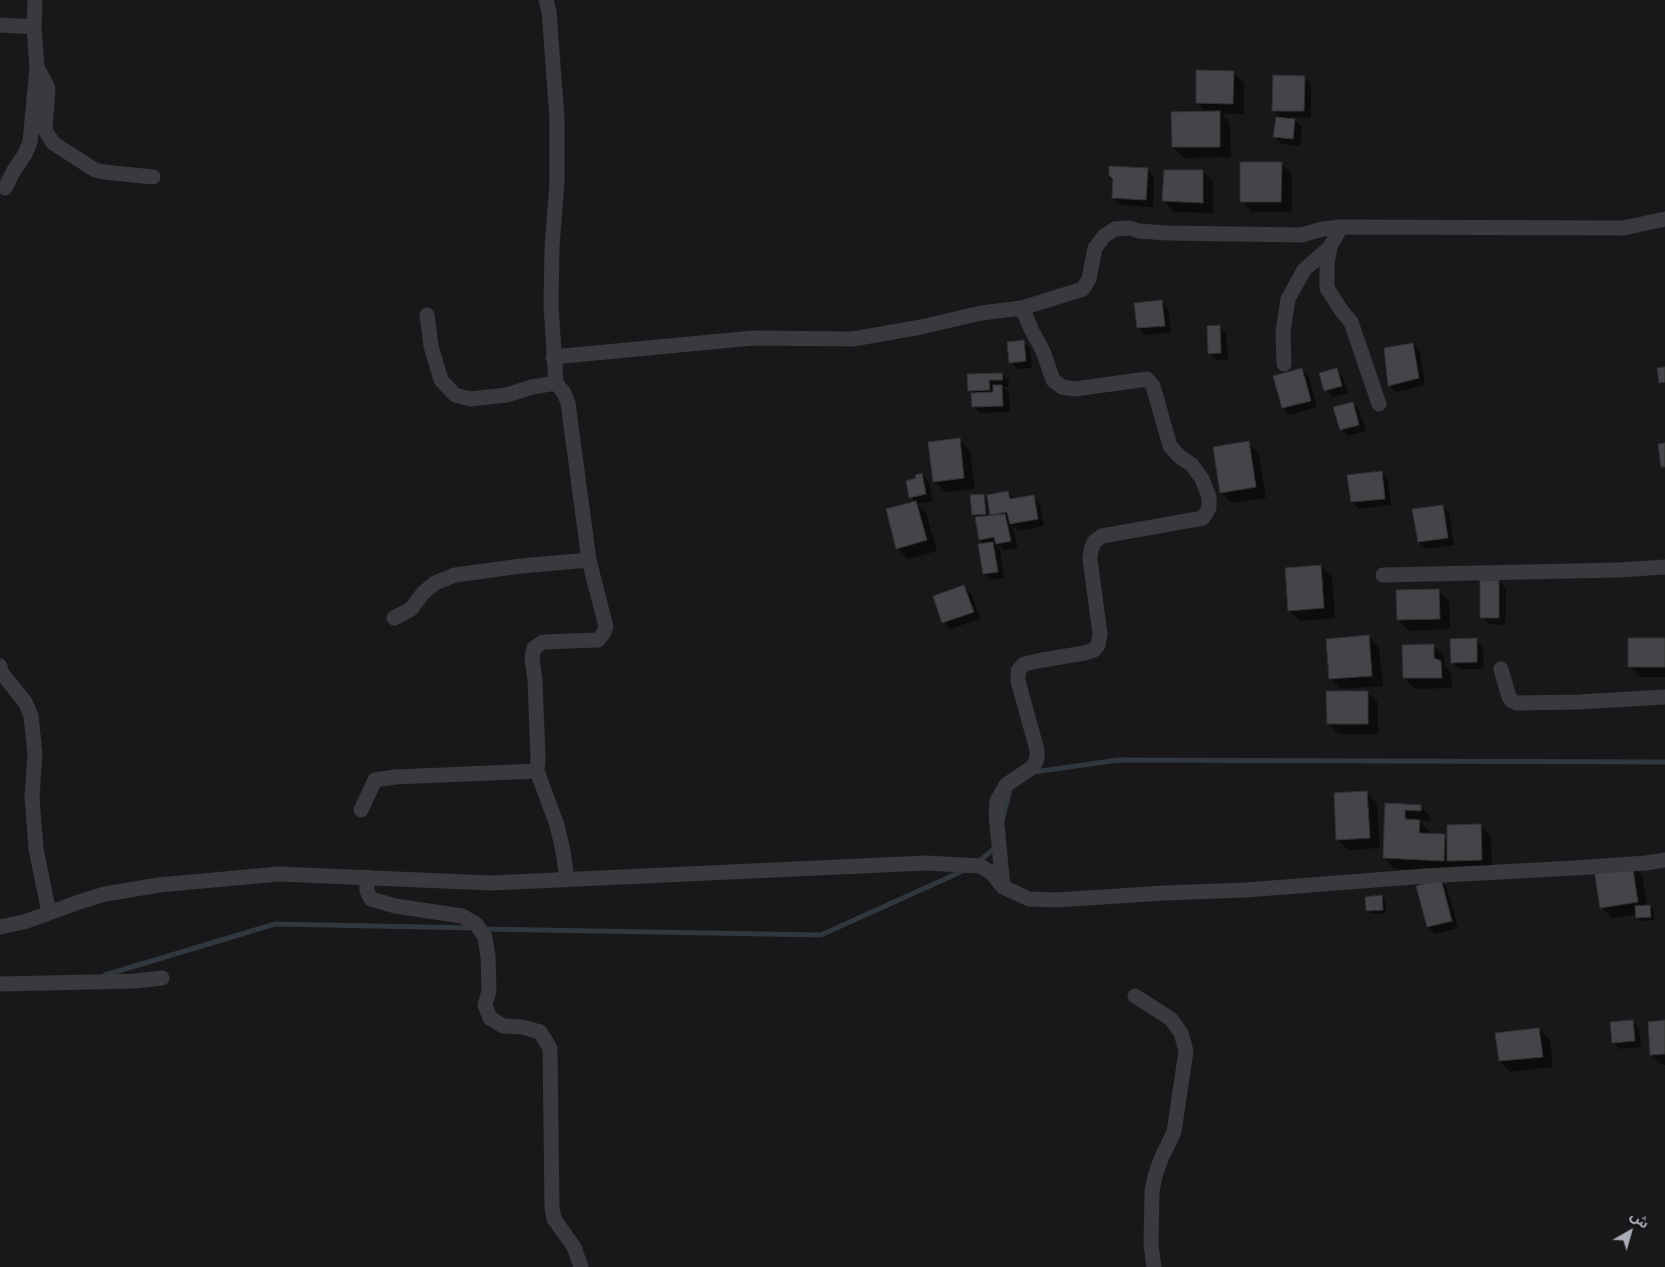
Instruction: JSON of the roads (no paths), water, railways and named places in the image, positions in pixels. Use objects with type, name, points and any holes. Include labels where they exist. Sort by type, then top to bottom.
[{"type":"street","points":[[6,188],[30,142],[37,67],[34,27],[35,0]]},
{"type":"street","points":[[546,0],[549,11],[557,119],[557,183],[552,247],[551,295],[553,357],[556,383],[564,393],[568,403],[589,560],[606,627],[598,640],[543,642],[534,648],[532,658],[535,680],[537,771],[557,825],[567,880]]},
{"type":"street","points":[[0,25],[34,27]]},
{"type":"street","points":[[37,67],[48,88],[45,130],[52,144],[94,170],[153,177]]},
{"type":"street","points":[[553,357],[753,338],[853,338],[921,327],[981,313],[1022,308],[1083,289],[1089,279],[1095,248],[1104,236],[1115,229],[1130,228],[1139,231],[1167,233],[1302,235],[1322,229],[1341,227],[1623,228],[1665,220]]},
{"type":"street","points":[[1341,227],[1330,248],[1327,264],[1327,288],[1351,322],[1379,404]]},
{"type":"street","points":[[1284,364],[1283,332],[1288,299],[1304,270],[1330,248]]},
{"type":"street","points":[[1003,887],[996,814],[997,801],[1006,785],[1034,766],[1037,758],[1037,750],[1018,681],[1018,671],[1024,664],[1037,660],[1084,653],[1094,650],[1098,645],[1100,634],[1090,559],[1094,542],[1102,536],[1203,518],[1210,508],[1209,497],[1202,479],[1192,464],[1179,456],[1170,446],[1153,386],[1147,379],[1075,389],[1062,387],[1053,380],[1043,351],[1022,308]]},
{"type":"street","points":[[427,315],[431,346],[441,380],[454,395],[470,399],[498,396],[556,383]]},
{"type":"street","points":[[394,618],[411,609],[423,593],[435,583],[455,575],[521,566],[589,560]]},
{"type":"street","points":[[1383,576],[1665,567]]},
{"type":"street","points":[[0,666],[1,672],[26,702],[31,716],[35,754],[32,797],[35,840],[49,913]]},
{"type":"street","points":[[1502,669],[1509,697],[1517,703],[1579,702],[1665,697]]},
{"type":"street","points":[[361,810],[376,780],[395,777],[537,771]]},
{"type":"street","points":[[0,926],[24,922],[106,894],[159,885],[278,874],[492,883],[926,862],[980,866],[992,873],[1003,887],[1029,899],[1057,900],[1255,889],[1426,876],[1646,863],[1665,860]]},
{"type":"street","points":[[367,877],[367,891],[371,899],[395,906],[462,916],[476,924],[485,937],[488,956],[489,991],[485,1005],[490,1018],[503,1026],[540,1032],[550,1048],[552,1207],[554,1219],[574,1247],[581,1267]]},
{"type":"street","points":[[0,984],[136,981],[162,978]]},
{"type":"street","points":[[1135,996],[1171,1019],[1181,1034],[1186,1051],[1174,1132],[1161,1159],[1153,1183],[1151,1245],[1154,1267]]},
{"type":"waterway","points":[[1034,772],[1118,760],[1665,762]]},
{"type":"waterway","points":[[1002,821],[1010,790]]},
{"type":"waterway","points":[[978,862],[996,846]]},
{"type":"waterway","points":[[483,929],[821,935],[965,870]]},
{"type":"waterway","points":[[105,975],[275,924],[474,928]]}]
